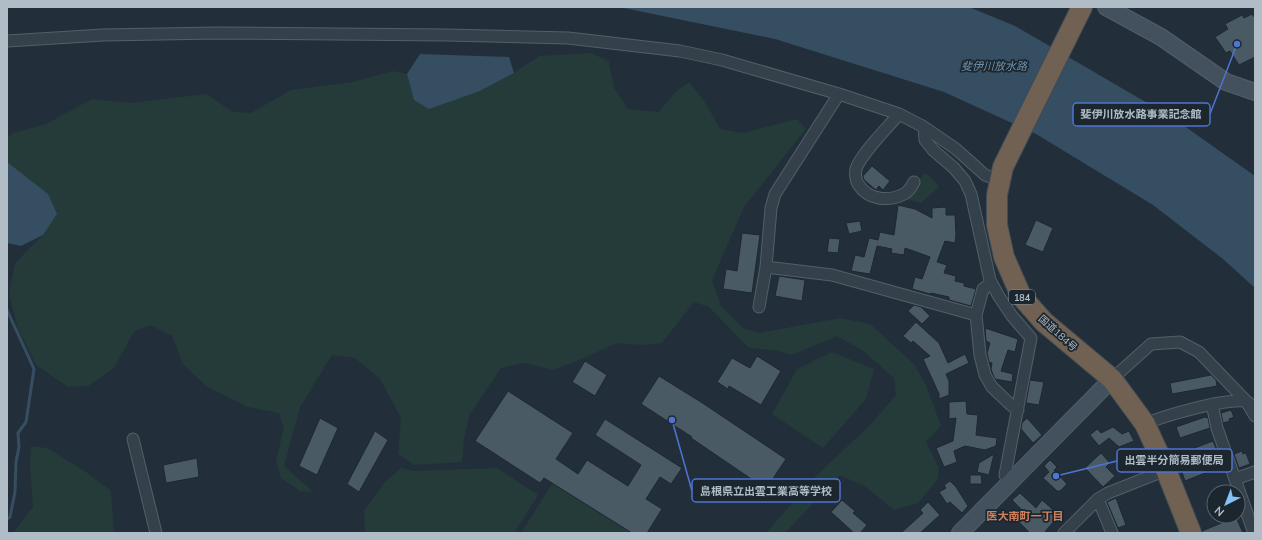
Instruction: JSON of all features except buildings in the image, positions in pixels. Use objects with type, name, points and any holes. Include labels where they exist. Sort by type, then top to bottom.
[{"type":"highway","name":"国道184号","points":[[1080,12],[1002,174],[997,195],[998,225],[1004,257],[1021,296],[1044,322],[1112,379],[1145,424],[1166,470],[1191,533]]},
{"type":"street","points":[[1106,7],[1161,37],[1226,82],[1255,92]]},
{"type":"street","points":[[7,40],[103,35],[217,33],[447,35],[568,38],[680,51],[722,60],[839,94],[899,114],[924,127],[956,149],[985,175],[1002,174]]},
{"type":"street","points":[[759,307],[766,267],[771,208],[775,194],[839,94]]},
{"type":"street","points":[[899,114],[862,157],[856,170],[856,181],[862,191],[872,197],[887,199],[905,193],[914,182]]},
{"type":"street","points":[[924,127],[925,140],[933,150],[954,168],[965,182],[971,194],[982,249],[991,283],[1012,316],[1031,338],[1005,475],[1009,484]]},
{"type":"street","points":[[766,267],[832,275],[976,314]]},
{"type":"street","points":[[991,283],[983,289],[976,314],[980,354],[985,376],[992,387],[1010,405],[1018,410]]},
{"type":"street","points":[[960,533],[1112,379],[1151,344],[1180,342],[1199,352],[1251,405],[1255,416]]},
{"type":"street","points":[[1145,424],[1162,417],[1212,404],[1251,405]]},
{"type":"street","points":[[1212,404],[1217,428],[1254,533]]},
{"type":"street","points":[[133,439],[156,533]]},
{"type":"street","points":[[1064,533],[1098,498],[1166,470]]},
{"type":"street","points":[[1235,479],[1255,472]]},
{"type":"street","points":[[1098,498],[1112,533]]},
{"type":"green space","points":[[592,53],[609,62],[614,88],[628,109],[659,112],[675,92],[689,82],[705,102],[720,129],[743,133],[797,119],[806,129],[744,207],[712,280],[721,306],[743,328],[759,333],[840,318],[870,324],[914,364],[926,385],[941,426],[926,442],[939,468],[937,480],[918,503],[894,510],[866,487],[840,475],[785,533],[766,533],[814,478],[870,425],[896,395],[894,378],[862,350],[837,336],[792,355],[775,350],[749,348],[709,307],[694,302],[662,343],[642,345],[616,343],[553,370],[524,363],[501,368],[470,414],[464,439],[462,462],[414,465],[398,454],[401,418],[380,379],[355,358],[332,355],[300,407],[284,466],[313,492],[300,491],[281,478],[276,460],[284,428],[279,413],[248,407],[206,386],[183,364],[172,336],[150,325],[134,332],[113,369],[88,386],[68,387],[36,365],[18,329],[9,294],[15,263],[43,235],[7,161],[7,137],[14,133],[46,124],[92,99],[130,103],[206,94],[233,112],[251,113],[291,90],[353,82],[393,71],[407,74],[414,99],[480,91],[514,73],[539,56]]},
{"type":"green space","points":[[925,173],[935,181],[939,187],[921,203],[904,198]]},
{"type":"green space","points":[[832,352],[874,369],[866,399],[823,448],[772,414],[797,369]]},
{"type":"green space","points":[[31,446],[47,448],[86,472],[111,491],[114,533],[13,533],[33,507],[30,465]]},
{"type":"green space","points":[[401,468],[413,471],[497,468],[538,495],[514,533],[365,533],[364,511],[385,482]]},
{"type":"green space","points":[[555,479],[638,533],[521,533]]},
{"type":"water","name":"斐伊川放水路","points":[[619,7],[969,7],[1015,26],[1173,118],[1255,176],[1255,288],[1223,259],[1153,205],[1036,134],[944,92],[775,39]]},
{"type":"water","points":[[420,54],[509,57],[514,73],[480,91],[429,109],[414,100],[407,74]]},
{"type":"water","points":[[7,162],[48,194],[57,214],[43,235],[21,246],[7,243]]},
{"type":"waterway","points":[[7,310],[34,369],[26,422],[18,433],[19,447],[16,462],[15,492],[10,517],[7,519]]},
{"type":"place","name":"斐伊川放水路事業記念館","points":[[1237,44]]},
{"type":"place","name":"島根県立出雲工業高等学校","points":[[672,420]]},
{"type":"place","name":"出雲半分簡易郵便局","points":[[1056,476]]},
{"type":"district","name":"医大南町一丁目","points":[[1025,516]]}]
